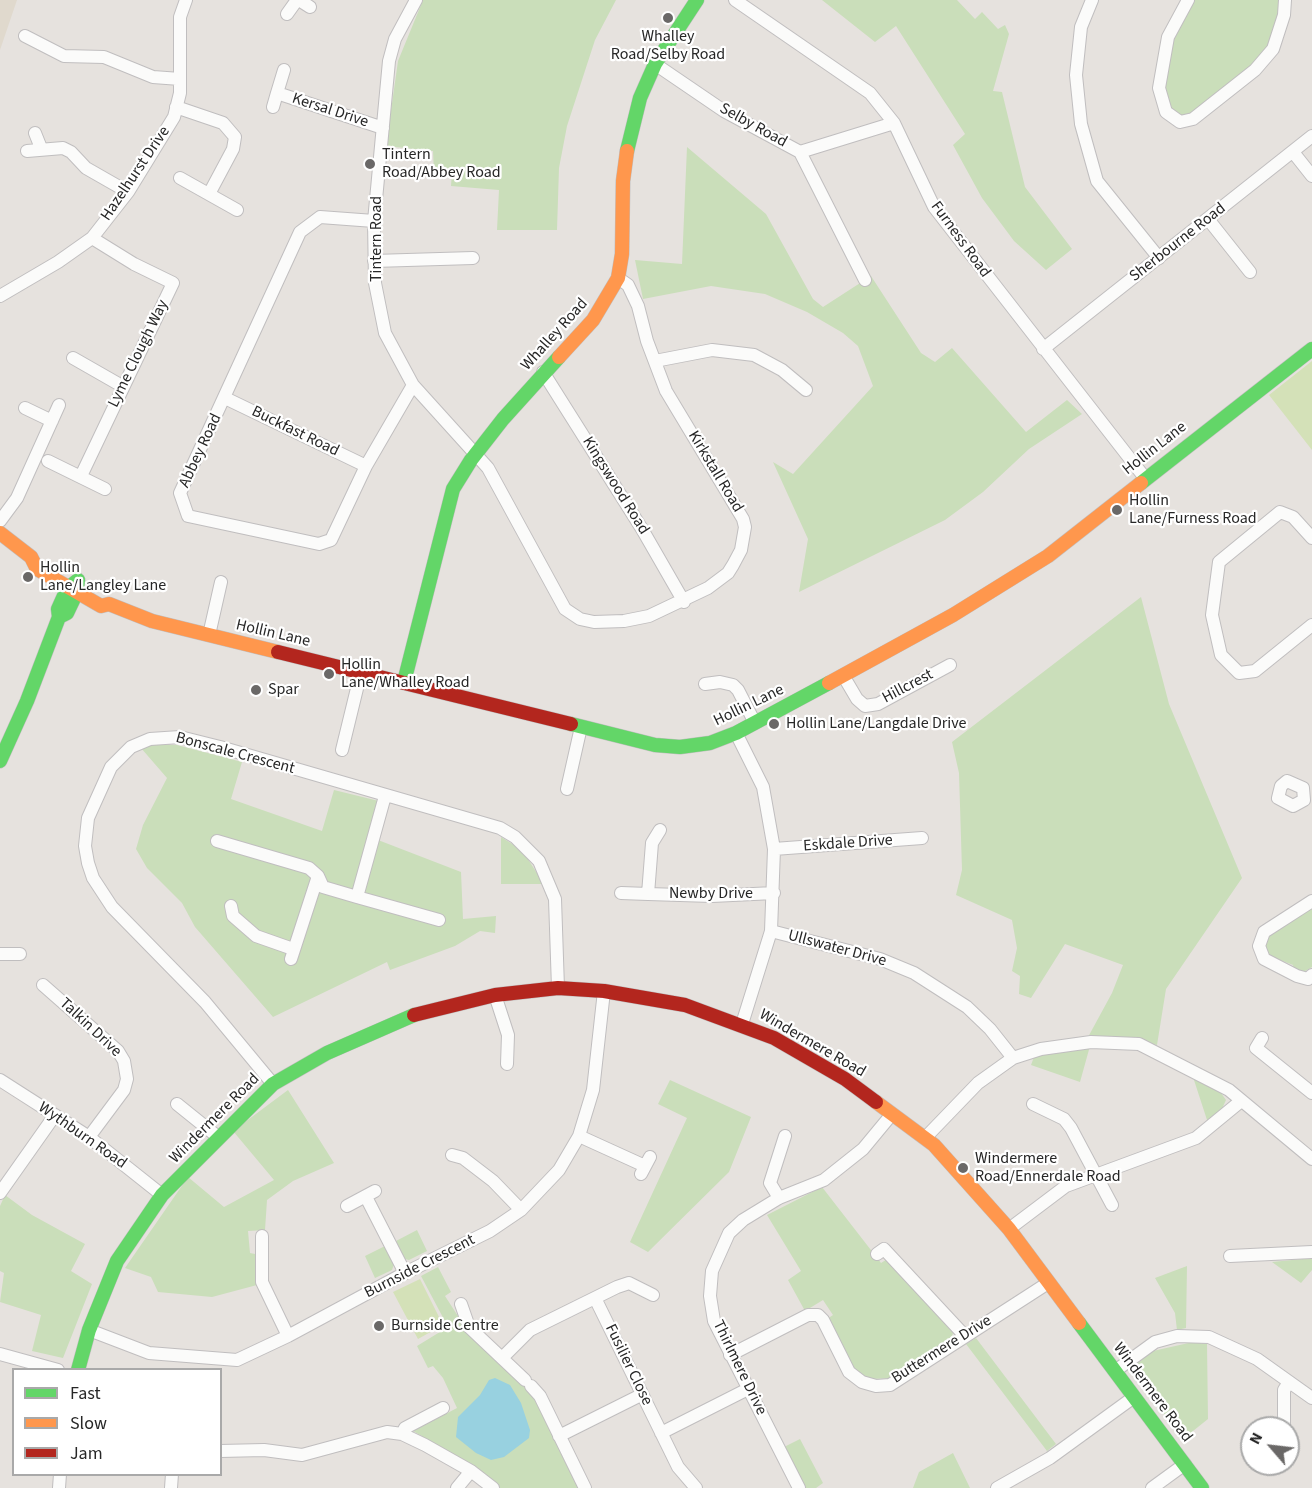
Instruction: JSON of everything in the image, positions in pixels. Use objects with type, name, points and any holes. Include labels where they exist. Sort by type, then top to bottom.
[{"type":"street","name":"Hazelhurst Drive","points":[[1,293],[58,262],[92,238],[128,192],[174,117],[180,79],[179,27],[186,0]]},
{"type":"street","points":[[286,14],[298,0],[310,7]]},
{"type":"street","name":"Tintern Road","points":[[416,0],[395,39],[389,62],[374,221],[374,261],[385,333],[413,385],[476,453]]},
{"type":"street","name":"Whalley Road","points":[[404,682],[448,502],[476,453],[543,372],[593,320],[618,278],[622,254],[623,181],[630,134],[640,98],[655,64],[697,0]]},
{"type":"street","name":"Furness Road","points":[[735,0],[870,93],[894,123],[934,207],[1042,349],[1145,478]]},
{"type":"street","points":[[1092,0],[1081,27],[1076,75],[1081,124],[1097,181],[1159,258]]},
{"type":"street","points":[[1188,0],[1168,37],[1159,88],[1166,112],[1180,122],[1193,119],[1255,69],[1273,49],[1284,15],[1285,0]]},
{"type":"street","points":[[25,36],[37,48],[64,56],[104,57],[153,77],[180,79]]},
{"type":"street","name":"Selby Road","points":[[655,64],[723,111],[800,152],[894,123]]},
{"type":"street","name":"Kersal Drive","points":[[273,107],[284,70]]},
{"type":"street","name":"Kersal Drive","points":[[277,93],[383,128]]},
{"type":"street","points":[[176,107],[223,123],[235,137],[233,149],[208,194]]},
{"type":"street","points":[[35,133],[40,148]]},
{"type":"street","name":"Sherbourne Road","points":[[1042,349],[1312,136]]},
{"type":"street","points":[[27,151],[40,148],[63,148],[71,152],[86,168],[128,192]]},
{"type":"street","points":[[800,152],[865,280]]},
{"type":"street","points":[[1293,152],[1312,176]]},
{"type":"street","points":[[180,178],[237,210]]},
{"type":"street","name":"Abbey Road","points":[[374,221],[320,217],[300,232],[180,492],[188,516],[319,544],[332,540],[366,466],[413,385]]},
{"type":"street","points":[[1208,219],[1250,272]]},
{"type":"street","name":"Lyme Clough Way","points":[[81,476],[173,283],[134,264],[92,238]]},
{"type":"street","points":[[374,261],[473,257]]},
{"type":"street","name":"Kirkstall Road","points":[[476,453],[494,477],[560,602],[572,615],[594,622],[624,621],[649,616],[684,602],[728,573],[741,550],[745,527],[743,519],[674,405],[654,361],[638,306],[628,285],[618,278]]},
{"type":"street","name":"Hollin Lane","points":[[0,533],[31,557],[37,569],[74,588],[101,606],[109,603],[152,621],[209,636],[655,745],[680,747],[710,743],[736,733],[844,677],[953,615],[1048,556],[1312,349]]},
{"type":"street","points":[[654,361],[712,350],[754,355],[782,370],[806,390]]},
{"type":"street","points":[[73,358],[89,360],[122,386]]},
{"type":"street","name":"Kingswood Road","points":[[543,372],[642,529],[684,602]]},
{"type":"street","name":"Buckfast Road","points":[[225,398],[366,466]]},
{"type":"street","points":[[0,521],[17,498],[59,405]]},
{"type":"street","points":[[25,408],[52,421]]},
{"type":"street","points":[[48,461],[105,489]]},
{"type":"street","points":[[1312,538],[1293,517],[1280,512],[1219,562],[1212,615],[1221,655],[1239,673],[1255,671],[1312,625]]},
{"type":"street","points":[[209,636],[221,582]]},
{"type":"street","points":[[0,761],[27,700],[59,617],[67,613],[74,588]]},
{"type":"street","name":"Hillcrest","points":[[844,677],[857,699],[865,706],[878,704],[950,665]]},
{"type":"street","points":[[342,750],[362,672]]},
{"type":"street","points":[[705,684],[720,682],[732,685],[738,690],[755,723]]},
{"type":"street","points":[[567,789],[581,727]]},
{"type":"street","points":[[736,733],[763,787],[774,849],[771,931],[742,1024]]},
{"type":"street","name":"Bonscale Crescent","points":[[273,1084],[205,1002],[103,895],[91,871],[85,846],[88,818],[93,804],[111,767],[141,742],[168,736],[220,747],[500,828],[529,849],[546,874],[555,899],[558,988]]},
{"type":"street","points":[[357,897],[385,796]]},
{"type":"street","name":"Newby Drive","points":[[648,894],[652,843],[660,830]]},
{"type":"street","name":"Eskdale Drive","points":[[774,849],[922,838]]},
{"type":"street","points":[[217,841],[309,868],[318,876],[323,887],[439,920]]},
{"type":"street","points":[[231,906],[233,916],[256,936],[292,954],[318,876]]},
{"type":"street","name":"Newby Drive","points":[[621,893],[712,896],[774,893]]},
{"type":"street","points":[[1312,901],[1264,932],[1259,946],[1264,959],[1297,976],[1308,979],[1312,975]]},
{"type":"street","name":"Ullswater Drive","points":[[771,931],[880,959],[914,973],[967,1007],[990,1029],[1013,1058]]},
{"type":"street","points":[[0,954],[20,954]]},
{"type":"street","name":"Talkin Drive","points":[[43,985],[118,1051],[126,1067],[127,1079],[121,1096],[89,1137]]},
{"type":"street","name":"Windermere Road","points":[[79,1368],[89,1330],[117,1261],[162,1195],[273,1084],[327,1053],[409,1016],[495,995],[558,988],[604,991],[685,1005],[742,1024],[774,1038],[845,1079],[925,1138],[1009,1228],[1202,1488]]},
{"type":"street","name":"Burnside Crescent","points":[[89,1330],[149,1353],[237,1360],[490,1231],[521,1210],[559,1170],[579,1136],[593,1090],[604,991]]},
{"type":"street","points":[[495,995],[508,1035],[507,1064]]},
{"type":"street","points":[[1262,1038],[1256,1048],[1312,1093]]},
{"type":"street","points":[[925,1138],[978,1083],[1013,1058],[1041,1049],[1091,1042],[1139,1044],[1229,1090],[1312,1159]]},
{"type":"street","name":"Wythburn Road","points":[[0,1080],[89,1137],[162,1195]]},
{"type":"street","points":[[1009,1228],[1066,1186],[1196,1138],[1241,1101]]},
{"type":"street","points":[[177,1104],[218,1137]]},
{"type":"street","points":[[1033,1104],[1064,1119],[1069,1125],[1112,1205]]},
{"type":"street","name":"Thirlmere Drive","points":[[798,1488],[714,1322],[710,1296],[712,1271],[729,1233],[743,1220],[779,1198],[824,1180],[863,1149],[892,1114]]},
{"type":"street","points":[[0,1193],[55,1115]]},
{"type":"street","points":[[579,1136],[646,1166]]},
{"type":"street","points":[[779,1198],[770,1183],[785,1136]]},
{"type":"street","points":[[452,1155],[463,1158],[493,1181],[521,1210]]},
{"type":"street","points":[[346,1206],[370,1194],[405,1273]]},
{"type":"street","points":[[262,1236],[262,1282],[288,1336]]},
{"type":"street","points":[[877,1254],[884,1249],[965,1336]]},
{"type":"street","points":[[1230,1256],[1312,1252]]},
{"type":"street","points":[[502,1358],[530,1330],[629,1282],[652,1295]]},
{"type":"street","name":"Buttermere Drive","points":[[730,1355],[808,1315],[818,1315],[823,1320],[849,1372],[869,1384],[890,1385],[1048,1283]]},
{"type":"street","name":"Fusilier Close","points":[[595,1298],[678,1467],[696,1488]]},
{"type":"street","points":[[461,1304],[468,1327],[540,1396],[585,1488]]},
{"type":"street","points":[[1115,1371],[1155,1342],[1177,1336],[1198,1336],[1240,1350],[1312,1398]]},
{"type":"street","points":[[0,1354],[51,1368]]},
{"type":"street","points":[[1284,1416],[1284,1390],[1289,1382]]},
{"type":"street","points":[[661,1432],[748,1389]]},
{"type":"street","points":[[559,1436],[641,1395]]},
{"type":"street","points":[[996,1488],[1011,1485],[1134,1397]]},
{"type":"street","points":[[402,1434],[405,1428],[443,1408]]},
{"type":"street","points":[[222,1451],[264,1450],[302,1455],[387,1432],[402,1434],[471,1471],[493,1488]]},
{"type":"street","points":[[1152,1488],[1185,1464]]},
{"type":"street","points":[[457,1488],[471,1471]]},
{"type":"shaded area","points":[[0,0],[17,0],[0,50]]},
{"type":"green space","points":[[423,0],[616,0],[595,40],[567,126],[559,168],[557,230],[497,230],[499,190],[451,186],[452,172],[434,172],[433,151],[386,146],[398,61]]},
{"type":"green space","points":[[822,0],[957,0],[975,19],[982,12],[998,29],[1005,25],[1009,34],[993,91],[1002,92],[1025,187],[1072,249],[1046,270],[1014,241],[982,198],[953,145],[965,134],[896,26],[875,42]]},
{"type":"green space","points":[[1191,0],[1282,0],[1273,49],[1187,117],[1176,116],[1163,90],[1171,36]]},
{"type":"green space","points":[[687,147],[766,214],[813,299],[823,307],[871,276],[921,353],[935,362],[952,348],[1026,432],[1067,400],[1082,414],[1029,449],[983,492],[945,520],[799,592],[808,539],[773,462],[793,474],[873,386],[858,346],[843,333],[807,312],[765,294],[711,286],[643,299],[635,260],[682,264]]},
{"type":"green space","points":[[1312,361],[1312,450],[1269,395]]},
{"type":"green space","points":[[1141,597],[1169,704],[1242,878],[1166,989],[1157,1045],[1137,1040],[1087,1039],[1112,993],[1123,965],[1065,944],[1031,998],[1019,994],[1020,976],[1012,971],[1017,948],[1012,920],[956,895],[962,870],[959,773],[952,742]]},
{"type":"green space","points":[[156,744],[177,745],[242,762],[231,799],[322,831],[334,790],[387,803],[378,840],[461,872],[463,919],[496,916],[495,933],[480,931],[455,946],[390,970],[387,962],[273,1017],[195,927],[182,903],[147,868],[136,849],[143,825],[167,778],[141,748]]},
{"type":"green space","points":[[501,837],[522,850],[544,884],[501,884]]},
{"type":"green space","points":[[1312,903],[1312,967],[1302,973],[1294,970],[1293,965],[1275,958],[1272,961],[1263,949],[1267,937]]},
{"type":"green space","points":[[1090,1046],[1080,1082],[1031,1065],[1034,1057]]},
{"type":"green space","points":[[1193,1077],[1221,1093],[1226,1100],[1221,1111],[1208,1123]]},
{"type":"green space","points":[[670,1080],[751,1117],[729,1172],[648,1252],[630,1242],[687,1118],[658,1104]]},
{"type":"green space","points":[[288,1090],[334,1163],[293,1181],[267,1200],[265,1230],[248,1231],[250,1253],[255,1254],[257,1285],[212,1297],[158,1292],[151,1277],[125,1268],[188,1177],[224,1207],[274,1180],[233,1131]]},
{"type":"green space","points":[[822,1187],[881,1263],[889,1258],[953,1333],[951,1340],[897,1378],[870,1379],[854,1370],[827,1319],[833,1315],[823,1300],[805,1311],[788,1280],[801,1271],[767,1215]]},
{"type":"green space","points":[[5,1195],[32,1215],[85,1244],[71,1271],[92,1284],[63,1358],[32,1351],[41,1315],[0,1302],[4,1273],[0,1271],[0,1206]]},
{"type":"green space","points":[[417,1230],[427,1251],[409,1260],[405,1259],[396,1241]]},
{"type":"green space","points":[[385,1246],[394,1264],[392,1270],[375,1278],[365,1256]]},
{"type":"green space","points":[[1312,1258],[1312,1270],[1301,1283],[1272,1262]]},
{"type":"green space","points":[[1187,1266],[1186,1328],[1177,1330],[1175,1313],[1155,1278]]},
{"type":"green space","points":[[438,1267],[451,1292],[445,1296],[467,1330],[525,1387],[539,1405],[580,1488],[499,1488],[467,1462],[413,1431],[457,1408],[443,1378],[433,1366],[428,1368],[417,1346],[448,1327],[421,1276]]},
{"type":"green space","points":[[420,1279],[443,1325],[418,1339],[393,1292]]},
{"type":"green space","points":[[976,1338],[1056,1444],[1047,1451],[966,1344]]},
{"type":"green space","points":[[1193,1342],[1207,1344],[1208,1419],[1183,1439],[1130,1370],[1132,1364],[1153,1351]]},
{"type":"green space","points":[[800,1439],[823,1483],[816,1488],[805,1488],[784,1447]]},
{"type":"green space","points":[[953,1453],[970,1488],[913,1488],[919,1472]]},
{"type":"water","points":[[495,1378],[510,1385],[521,1403],[530,1430],[529,1438],[504,1457],[491,1460],[476,1453],[456,1437],[458,1417],[480,1395],[489,1380]]},
{"type":"traffic: fast","points":[[627,151],[640,98],[655,64],[697,0]]},
{"type":"traffic: fast","points":[[1141,483],[1312,349]]},
{"type":"traffic: fast","points":[[404,682],[453,489],[471,460],[503,419],[559,357]]},
{"type":"traffic: fast","points":[[78,580],[76,594],[67,613],[59,617],[58,609],[67,589],[78,580]]},
{"type":"traffic: fast","points":[[0,761],[27,701],[59,617]]},
{"type":"traffic: fast","points":[[571,724],[655,745],[680,747],[710,743],[736,733],[829,683]]},
{"type":"traffic: fast","points":[[79,1368],[89,1330],[117,1261],[162,1195],[273,1084],[327,1053],[414,1015]]},
{"type":"traffic: fast","points":[[1079,1323],[1202,1488]]},
{"type":"traffic: slow","points":[[559,357],[593,320],[618,278],[622,254],[623,181],[627,151]]},
{"type":"traffic: slow","points":[[829,683],[953,615],[1048,556],[1141,483]]},
{"type":"traffic: slow","points":[[0,533],[31,557],[37,569],[101,606],[109,604],[152,621],[278,652]]},
{"type":"traffic: slow","points":[[876,1102],[934,1145],[1009,1229],[1079,1323]]},
{"type":"traffic: jam","points":[[278,652],[571,724]]},
{"type":"traffic: jam","points":[[414,1015],[495,995],[558,988],[604,991],[685,1005],[774,1038],[845,1079],[876,1102]]},
{"type":"place","name":"Whalley Road/Selby Road","points":[[668,18]]},
{"type":"place","name":"Tintern Road/Abbey Road","points":[[370,164]]},
{"type":"place","name":"Hollin Lane/Furness Road","points":[[1117,510]]},
{"type":"place","name":"Hollin Lane/Langley Lane","points":[[28,577]]},
{"type":"place","name":"Hollin Lane/Whalley Road","points":[[329,674]]},
{"type":"place","name":"Spar","points":[[256,690]]},
{"type":"place","name":"Hollin Lane/Langdale Drive","points":[[774,724]]},
{"type":"place","name":"Windermere Road/Ennerdale Road","points":[[963,1168]]},
{"type":"place","name":"Burnside Centre","points":[[379,1326]]}]
